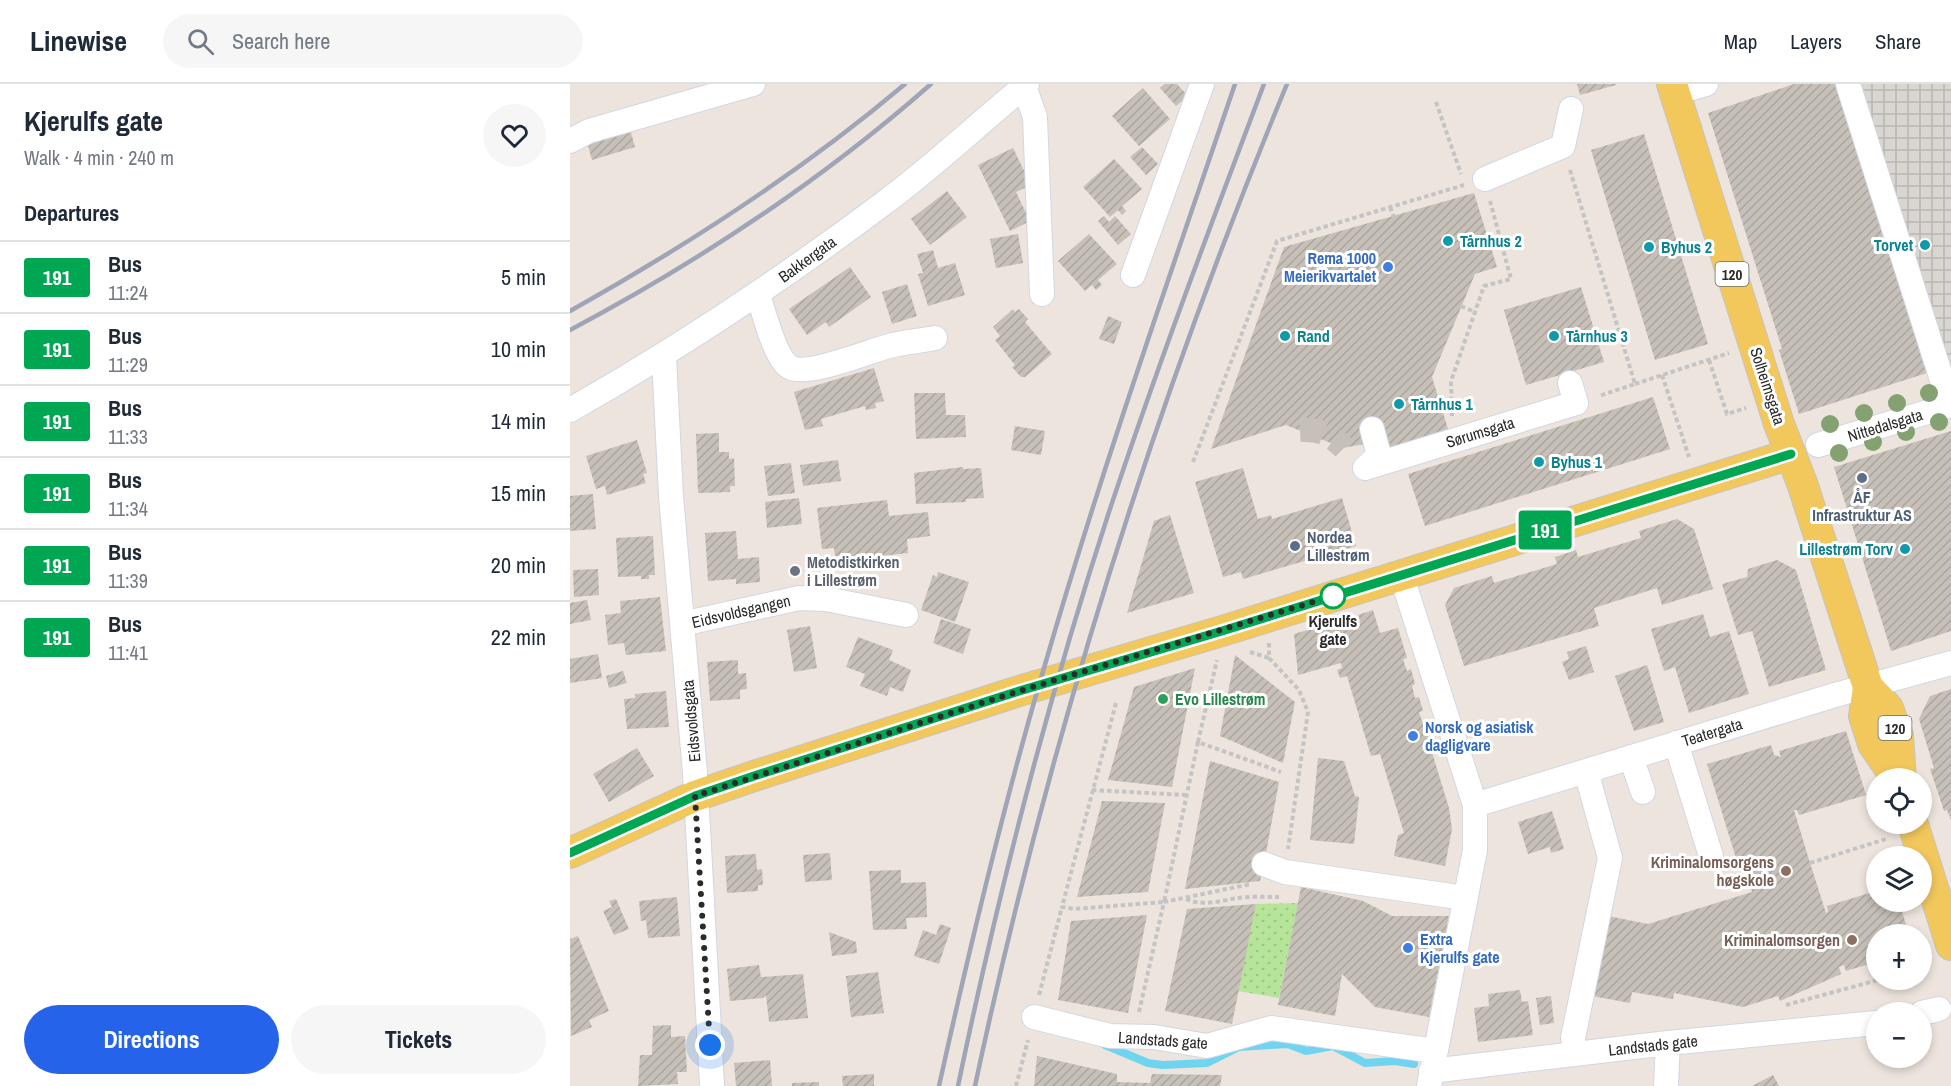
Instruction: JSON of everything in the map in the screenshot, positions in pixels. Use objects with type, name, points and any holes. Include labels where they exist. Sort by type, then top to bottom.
[{"type":"main road","name":"Solheimsgata","points":[[1674,89],[1779,424],[1805,450],[1868,687],[1864,716],[1873,744],[1889,768]]},
{"type":"main road","points":[[570,853],[695,796],[1016,692],[1805,450]]},
{"type":"main road","name":"Solheimsgata","points":[[1868,687],[1888,708],[1898,736],[1900,768]]},
{"type":"main road","points":[[1916,834],[1951,945]]},
{"type":"street","points":[[570,141],[589,131],[753,84]]},
{"type":"street","points":[[1133,275],[1202,84]]},
{"type":"street","points":[[1674,89],[1706,84]]},
{"type":"street","points":[[1848,84],[1950,405]]},
{"type":"street","points":[[1025,85],[1035,117],[1042,294]]},
{"type":"street","name":"Bakkergata","points":[[570,410],[664,357],[758,294],[886,202],[1025,85]]},
{"type":"street","points":[[1475,182],[1563,146],[1571,109]]},
{"type":"street","points":[[758,294],[778,352],[787,366],[796,370],[811,369],[890,346],[935,338]]},
{"type":"street","name":"Eidsvoldsgata","points":[[664,357],[671,496],[695,796],[712,1086]]},
{"type":"street","name":"Sørumsgata","points":[[1372,429],[1379,455],[1365,468],[1452,440],[1573,393]]},
{"type":"street","name":"Nittedalsgata","points":[[1805,450],[1950,405]]},
{"type":"street","points":[[1401,574],[1475,805],[1475,850],[1431,1069]]},
{"type":"street","name":"Eidsvoldsgangen","points":[[682,624],[799,598],[826,599],[906,615]]},
{"type":"street","name":"Teatergata","points":[[1475,805],[1951,663]]},
{"type":"street","points":[[1676,744],[1712,856]]},
{"type":"street","points":[[1631,757],[1643,792]]},
{"type":"street","points":[[1573,1038],[1610,858],[1586,771]]},
{"type":"street","points":[[1277,881],[1465,898]]},
{"type":"street","name":"Landstads gate","points":[[1034,1017],[1110,1036],[1154,1037],[1207,1046],[1271,1028],[1431,1069],[1866,1024]]},
{"type":"street","points":[[1666,1086],[1668,1043]]},
{"type":"path","points":[[1436,102],[1475,182],[1511,279],[1484,286],[1451,381],[1452,440]]},
{"type":"path","points":[[1563,146],[1635,384]]},
{"type":"path","points":[[1193,462],[1277,241],[1475,182]]},
{"type":"path","points":[[1390,207],[1394,217]]},
{"type":"path","points":[[1461,306],[1475,312]]},
{"type":"path","points":[[1573,393],[1635,384],[1732,352]]},
{"type":"path","points":[[1709,360],[1727,414],[1748,407]]},
{"type":"path","points":[[1662,375],[1689,460]]},
{"type":"path","points":[[1186,899],[1192,902],[1220,902],[1239,898],[1277,881],[1308,712],[1299,690],[1269,658],[1269,639]]},
{"type":"path","points":[[1134,1036],[1217,660]]},
{"type":"path","points":[[1016,1086],[1116,703]]},
{"type":"path","points":[[1198,742],[1281,772]]},
{"type":"path","points":[[1092,790],[1186,795]]},
{"type":"path","points":[[1810,862],[1886,839]]},
{"type":"path","points":[[1062,908],[1164,902],[1245,885]]},
{"type":"green space","points":[[1298,903],[1279,998],[1238,991],[1256,904]]},
{"type":"shaded area","name":"Torvet","points":[[1848,84],[1951,84],[1951,405]]},
{"type":"building","points":[[1165,84],[1177,84],[1188,96],[1176,106],[1160,88]]},
{"type":"building","points":[[1577,84],[1616,84],[1616,85],[1580,95]]},
{"type":"building","points":[[1794,84],[1835,84],[1930,372],[1799,414],[1779,350],[1782,349],[1708,113]]},
{"type":"building","points":[[1143,88],[1170,119],[1139,146],[1112,116]]},
{"type":"building","points":[[630,129],[635,147],[592,160],[587,142]]},
{"type":"building","name":"Byhus 2","points":[[1644,134],[1708,344],[1655,360],[1591,150]]},
{"type":"building","points":[[1142,147],[1158,164],[1146,175],[1130,157]]},
{"type":"building","points":[[1013,148],[1031,185],[1016,192],[1030,221],[1010,231],[978,165]]},
{"type":"building","points":[[1114,159],[1142,189],[1122,206],[1126,211],[1122,215],[1118,210],[1110,217],[1083,187]]},
{"type":"building","points":[[947,191],[967,217],[930,245],[911,219]]},
{"type":"building","points":[[1474,193],[1497,267],[1475,274],[1432,377],[1448,429],[1374,453],[1364,444],[1343,448],[1286,425],[1211,449],[1284,247]]},
{"type":"building","points":[[1104,216],[1109,222],[1115,216],[1131,234],[1118,245],[1098,221]]},
{"type":"building","points":[[1018,234],[1023,263],[996,268],[990,239]]},
{"type":"building","points":[[1089,234],[1117,264],[1098,280],[1102,285],[1096,290],[1092,285],[1085,291],[1058,261]]},
{"type":"building","points":[[933,250],[938,268],[955,263],[965,295],[928,306],[918,274],[923,273],[917,254]]},
{"type":"building","points":[[850,267],[871,297],[829,327],[826,322],[807,335],[789,309]]},
{"type":"building","points":[[907,284],[917,316],[892,324],[882,292]]},
{"type":"building","name":"Tårnhus 3","points":[[1581,287],[1604,362],[1526,385],[1504,310]]},
{"type":"building","points":[[1013,309],[1015,312],[1019,309],[1028,319],[1025,322],[1052,354],[1025,377],[1021,377],[1012,367],[1015,365],[995,340],[1000,336],[993,327]]},
{"type":"building","points":[[1108,316],[1122,322],[1114,344],[1099,339]]},
{"type":"building","points":[[874,368],[884,401],[875,403],[876,408],[866,410],[865,406],[821,419],[823,426],[805,430],[794,392]]},
{"type":"building","points":[[914,393],[945,393],[946,415],[965,415],[966,437],[916,439]]},
{"type":"building","name":"Byhus 1","points":[[1653,397],[1670,449],[1425,526],[1408,474]]},
{"type":"building","points":[[1015,426],[1045,431],[1041,455],[1011,450]]},
{"type":"building","name":"Lillestrøm Torv","points":[[1951,431],[1951,631],[1891,651],[1834,467]]},
{"type":"building","points":[[719,433],[719,452],[729,452],[729,459],[734,458],[735,486],[730,486],[730,492],[698,493],[696,434]]},
{"type":"building","points":[[637,440],[647,473],[643,474],[646,483],[607,495],[605,486],[596,489],[586,456]]},
{"type":"building","points":[[838,460],[841,481],[803,486],[800,465]]},
{"type":"building","points":[[791,463],[795,493],[768,496],[764,466]]},
{"type":"building","points":[[963,467],[963,469],[981,468],[984,498],[966,499],[966,502],[916,504],[914,473]]},
{"type":"building","points":[[1243,468],[1258,519],[1271,515],[1272,519],[1342,498],[1356,546],[1243,579],[1241,572],[1223,577],[1195,482]]},
{"type":"building","points":[[593,494],[596,529],[570,531],[570,496]]},
{"type":"building","points":[[799,498],[802,524],[767,528],[765,502]]},
{"type":"building","points":[[887,500],[889,516],[928,512],[930,536],[907,539],[908,553],[844,560],[844,555],[835,556],[834,548],[822,549],[817,508]]},
{"type":"building","points":[[1170,515],[1194,593],[1127,613],[1154,521]]},
{"type":"building","points":[[1677,519],[1694,529],[1713,589],[1662,605],[1657,588],[1594,608],[1599,626],[1464,666],[1445,605],[1454,588],[1492,576],[1494,583],[1557,564],[1555,557],[1576,550],[1578,557],[1641,538],[1639,531]]},
{"type":"building","points":[[736,531],[738,559],[759,557],[760,582],[736,584],[736,579],[708,581],[705,533]]},
{"type":"building","points":[[653,536],[655,575],[649,575],[649,579],[641,579],[641,576],[618,577],[616,538]]},
{"type":"building","points":[[1777,560],[1796,570],[1826,670],[1769,687],[1752,631],[1738,635],[1722,584],[1747,577],[1748,569]]},
{"type":"building","points":[[598,569],[599,595],[574,597],[573,570]]},
{"type":"building","points":[[938,572],[969,582],[955,622],[921,610],[933,575],[937,577]]},
{"type":"building","points":[[660,597],[666,651],[626,655],[624,643],[608,645],[605,615],[621,613],[620,601]]},
{"type":"building","points":[[587,600],[591,620],[570,624],[570,603]]},
{"type":"building","points":[[1373,610],[1380,633],[1398,628],[1407,658],[1403,659],[1407,671],[1411,669],[1415,684],[1412,686],[1415,698],[1419,697],[1423,711],[1419,712],[1423,724],[1427,723],[1432,737],[1428,739],[1449,808],[1452,829],[1445,866],[1394,856],[1398,835],[1404,833],[1380,754],[1371,756],[1347,676],[1340,678],[1337,670],[1342,668],[1341,663],[1298,675],[1294,634],[1349,618],[1350,621],[1359,619],[1358,615]]},
{"type":"building","points":[[1703,614],[1710,637],[1729,631],[1749,694],[1689,713],[1675,667],[1664,671],[1651,629]]},
{"type":"building","points":[[941,619],[971,629],[963,654],[933,643]]},
{"type":"building","points":[[810,626],[817,668],[794,672],[787,630]]},
{"type":"building","points":[[858,637],[893,650],[889,660],[911,670],[903,692],[890,687],[887,696],[860,686],[865,674],[846,667]]},
{"type":"building","points":[[1586,646],[1594,672],[1569,680],[1562,662],[1569,659],[1567,652]]},
{"type":"building","points":[[598,654],[602,678],[570,683],[570,659]]},
{"type":"building","points":[[1235,655],[1295,702],[1283,763],[1220,736]]},
{"type":"building","points":[[738,660],[738,674],[746,673],[747,689],[740,690],[740,699],[710,701],[707,662]]},
{"type":"building","points":[[1647,665],[1664,722],[1634,731],[1615,676]]},
{"type":"building","points":[[1195,668],[1172,787],[1108,780],[1134,687]]},
{"type":"building","points":[[623,671],[627,683],[609,688],[606,676]]},
{"type":"building","points":[[1951,689],[1951,820],[1947,810],[1944,811],[1932,775],[1934,768],[1919,719],[1930,696]]},
{"type":"building","points":[[666,691],[669,727],[627,729],[624,699],[635,698],[635,694]]},
{"type":"building","points":[[1846,731],[1866,795],[1799,815],[1797,810],[1794,810],[1810,863],[1826,913],[1828,912],[1827,906],[1866,894],[1866,912],[1902,912],[1906,924],[1866,924],[1866,965],[1846,971],[1844,965],[1839,967],[1841,974],[1780,1001],[1778,996],[1743,1007],[1674,993],[1673,999],[1632,992],[1630,1003],[1592,996],[1608,916],[1648,924],[1752,892],[1745,869],[1740,871],[1707,764],[1771,745],[1774,755],[1781,757],[1779,751]]},
{"type":"building","points":[[637,748],[654,776],[609,802],[593,774]]},
{"type":"building","points":[[1318,758],[1344,761],[1355,796],[1359,797],[1354,844],[1310,840]]},
{"type":"building","points":[[1210,761],[1279,782],[1264,864],[1260,881],[1185,889]]},
{"type":"building","points":[[1102,801],[1165,803],[1148,892],[1077,897]]},
{"type":"building","points":[[1552,811],[1564,849],[1551,853],[1550,847],[1528,854],[1518,822]]},
{"type":"building","points":[[830,853],[832,880],[805,882],[803,855]]},
{"type":"building","points":[[756,854],[757,870],[762,869],[763,885],[758,885],[758,891],[727,893],[725,856]]},
{"type":"building","points":[[901,870],[901,883],[926,882],[927,917],[906,918],[907,929],[873,930],[869,871]]},
{"type":"building","points":[[1301,887],[1363,901],[1392,916],[1449,916],[1429,1017],[1375,1007],[1342,974],[1335,1016],[1278,1005]]},
{"type":"building","points":[[677,897],[680,936],[648,938],[646,920],[641,921],[639,901]]},
{"type":"building","points":[[616,899],[629,929],[614,935],[603,911],[612,907],[609,901]]},
{"type":"building","points":[[1256,904],[1232,1024],[1165,1011],[1187,909]]},
{"type":"building","points":[[1147,915],[1128,1013],[1058,1000],[1071,921]]},
{"type":"building","points":[[940,924],[951,928],[939,964],[914,956],[923,930],[936,935]]},
{"type":"building","points":[[829,932],[856,942],[857,953],[832,956]]},
{"type":"building","points":[[578,936],[609,1011],[589,1020],[592,1027],[571,1036],[570,939]]},
{"type":"building","points":[[759,965],[761,977],[803,974],[808,1018],[769,1022],[766,995],[763,998],[730,1001],[727,969]]},
{"type":"building","points":[[878,972],[884,1013],[851,1017],[846,976]]},
{"type":"building","points":[[1520,990],[1522,1002],[1528,1001],[1533,1035],[1478,1042],[1474,1008],[1489,1006],[1488,994]]},
{"type":"building","points":[[1551,996],[1554,1023],[1540,1025],[1536,998]]},
{"type":"building","points":[[671,1025],[671,1037],[685,1036],[687,1072],[677,1072],[678,1084],[638,1086],[640,1055],[652,1055],[653,1026]]},
{"type":"building","points":[[1037,1056],[1117,1074],[1117,1082],[1150,1083],[1152,1074],[1222,1075],[1220,1086],[1034,1086]]},
{"type":"building","points":[[770,1060],[772,1086],[736,1086],[734,1063]]},
{"type":"building","points":[[874,1074],[874,1086],[843,1086],[842,1076]]},
{"type":"building","points":[[1773,1075],[1779,1086],[1752,1086]]},
{"type":"building","points":[[819,1082],[819,1086],[792,1086],[792,1083]]},
{"type":"waterway","points":[[1105,1045],[1148,1063],[1162,1065],[1207,1063],[1239,1047],[1288,1044],[1306,1051],[1333,1046],[1365,1063],[1395,1061],[1414,1064]]},
{"type":"tunnel","points":[[1300,430],[1324,433],[1344,448]]},
{"type":"railway","points":[[570,311],[658,260],[743,206],[825,147],[905,84]]},
{"type":"railway","points":[[570,330],[666,276],[758,218],[846,154],[931,84]]},
{"type":"railway","points":[[939,1086],[988,876],[1044,668],[1112,448],[1235,84]]},
{"type":"railway","points":[[958,1086],[1007,870],[1064,656],[1126,461],[1264,84]]},
{"type":"railway","points":[[975,1086],[1036,830],[1070,704],[1108,578],[1192,329],[1287,84]]},
{"type":"bus line","name":"191","points":[[570,853],[695,796],[754,776],[1016,692],[1222,631],[1791,454]]},
{"type":"place","name":"Tårnhus 2","points":[[1448,241]]},
{"type":"place","name":"Torvet","points":[[1925,245]]},
{"type":"place","name":"Byhus 2","points":[[1649,247]]},
{"type":"place","name":"Rema 1000 Meierikvartalet","points":[[1388,267]]},
{"type":"place","name":"Rand","points":[[1285,336]]},
{"type":"place","name":"Tårnhus 3","points":[[1554,336]]},
{"type":"place","name":"Tårnhus 1","points":[[1399,404]]},
{"type":"place","name":"Byhus 1","points":[[1539,462]]},
{"type":"place","name":"ÅF Infrastruktur AS","points":[[1862,478]]},
{"type":"place","name":"Nordea Lillestrøm","points":[[1295,546]]},
{"type":"place","name":"Lillestrøm Torv","points":[[1905,549]]},
{"type":"place","name":"Metodistkirken i Lillestrøm","points":[[795,571]]},
{"type":"place","name":"Kjerulfs gate","points":[[1333,596]]},
{"type":"place","name":"Evo Lillestrøm","points":[[1163,699]]},
{"type":"place","name":"Norsk og asiatisk dagligvare","points":[[1413,736]]},
{"type":"place","name":"Kriminalomsorgens høgskole","points":[[1786,871]]},
{"type":"place","name":"Kriminalomsorgen","points":[[1852,940]]},
{"type":"place","name":"Extra Kjerulfs gate","points":[[1408,948]]},
{"type":"route","points":[[710,1045],[695,796],[1016,692],[1333,596]]}]
